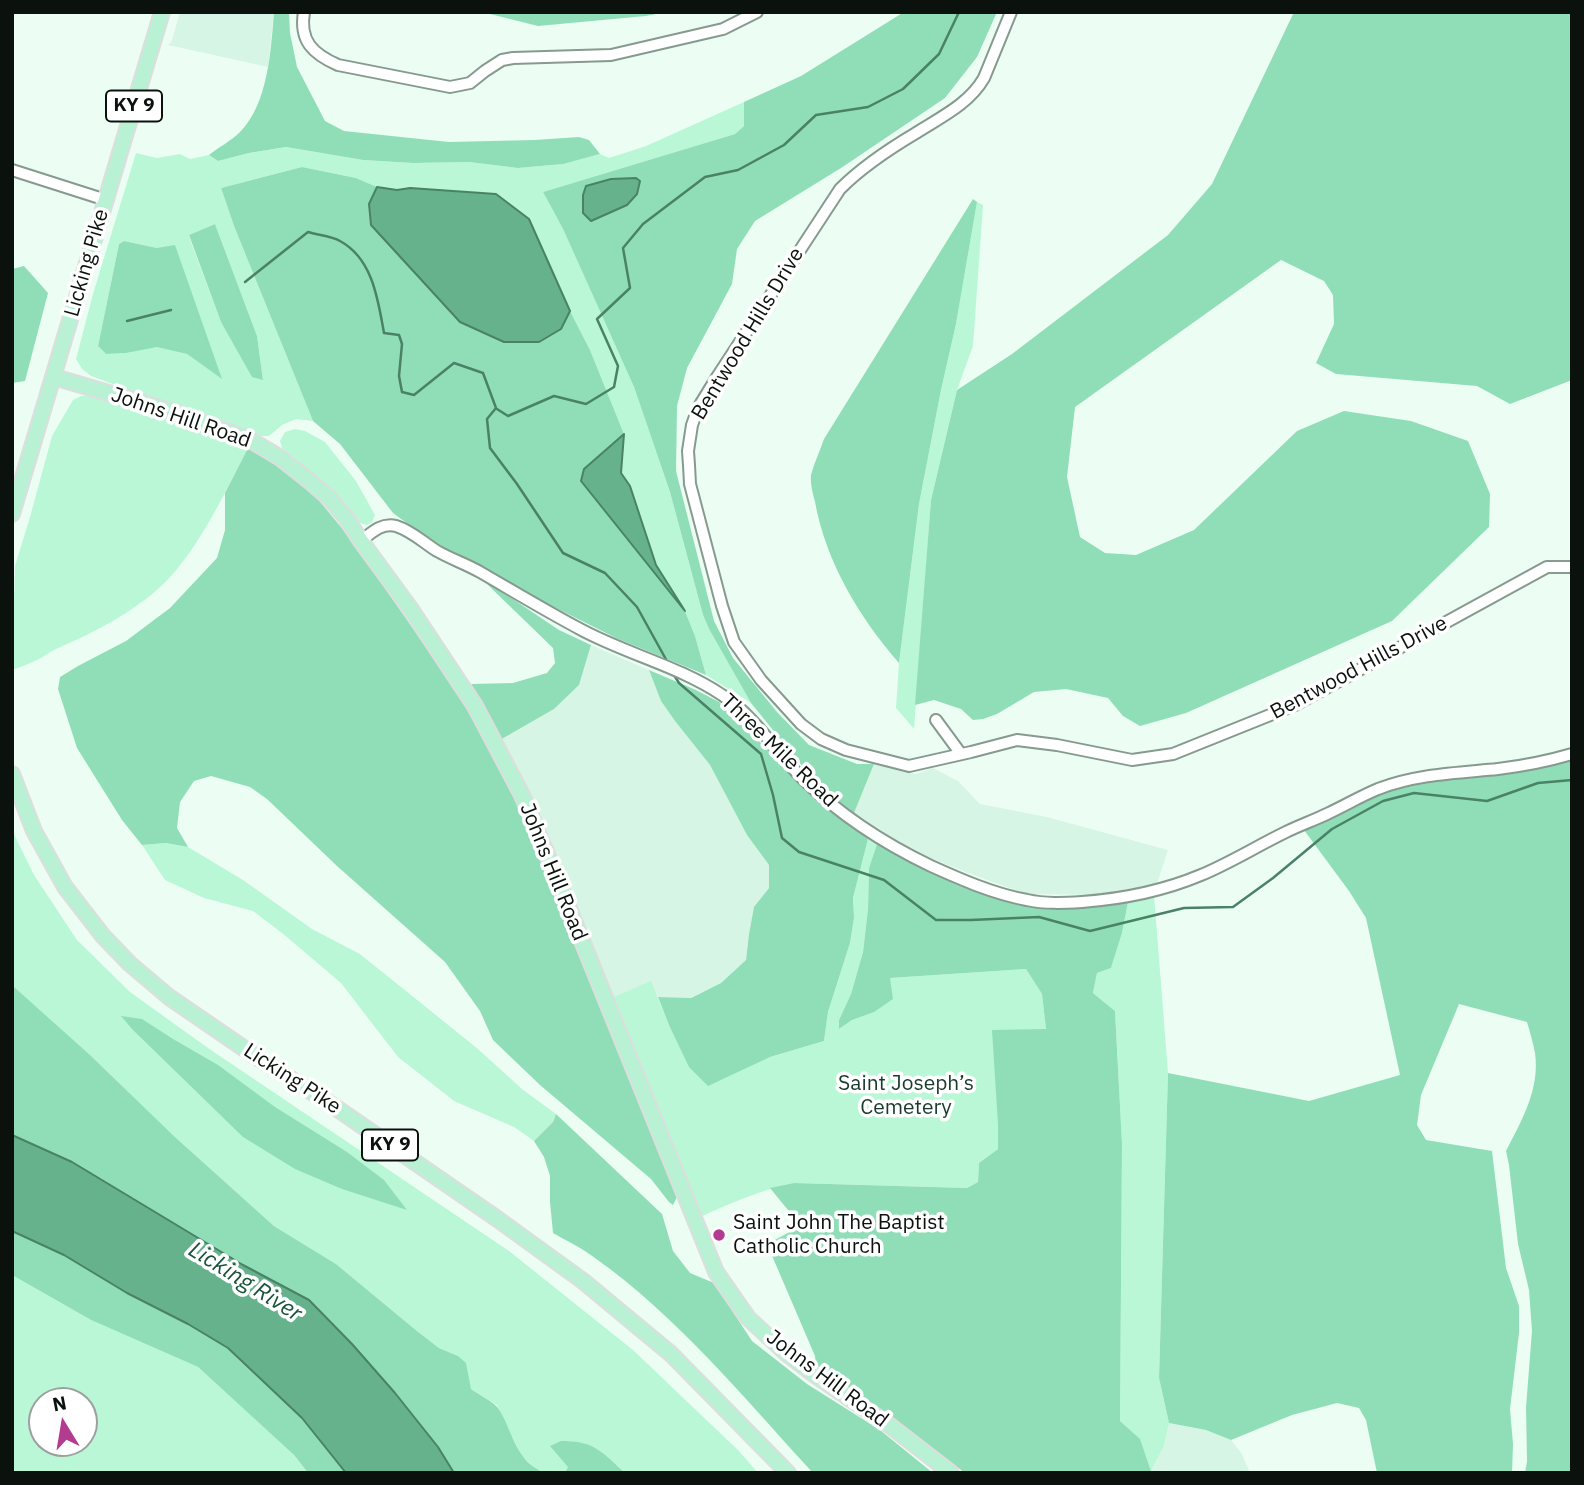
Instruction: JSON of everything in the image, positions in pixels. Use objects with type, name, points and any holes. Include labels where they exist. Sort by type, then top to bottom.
[{"type":"main road","name":"Licking Pike","points":[[12,514],[162,12]]},
{"type":"main road","name":"Johns Hill Road","points":[[54,377],[180,414],[252,440],[312,483],[346,518],[468,695],[491,733],[522,795],[716,1272],[748,1318],[786,1353],[889,1425],[951,1473]]},
{"type":"main road","name":"Licking Pike","points":[[12,774],[34,831],[65,887],[103,936],[130,964],[169,997],[332,1105],[583,1281],[671,1354],[788,1473]]},
{"type":"street","points":[[304,12],[302,26],[309,46],[322,58],[338,65],[450,87],[470,83],[502,60],[611,55],[723,29],[757,12]]},
{"type":"street","name":"Bentwood Hills Drive","points":[[1011,12],[984,78],[969,98],[866,165],[840,189],[698,408],[692,425],[688,451],[690,484],[730,633],[747,663],[801,724],[826,743],[909,766],[1017,740],[1132,760],[1173,754],[1295,705],[1547,568],[1572,568]]},
{"type":"street","points":[[12,170],[106,200]]},
{"type":"street","name":"Three Mile Road","points":[[361,541],[381,527],[401,527],[437,551],[470,566],[583,631],[682,673],[722,695],[747,716],[801,777],[827,801],[874,834],[900,850],[964,880],[1029,901],[1104,900],[1170,886],[1200,875],[1377,789],[1447,773],[1525,765],[1572,754]]},
{"type":"street","points":[[936,720],[961,754]]},
{"type":"shaded area","points":[[180,12],[274,12],[268,67],[168,45],[171,43]]},
{"type":"shaded area","points":[[274,12],[289,12],[297,67],[325,121],[344,131],[449,142],[579,137],[589,140],[600,154],[563,164],[518,168],[469,162],[363,160],[286,147],[218,161],[209,155],[240,132],[257,107],[266,76]]},
{"type":"shaded area","points":[[482,12],[666,12],[538,26]]},
{"type":"shaded area","points":[[904,12],[997,12],[977,57],[945,98],[841,168],[755,221],[737,249],[732,284],[687,368],[677,406],[676,471],[714,621],[733,658],[777,712],[809,745],[857,764],[874,764],[854,813],[816,783],[751,703],[709,629],[670,492],[634,387],[563,229],[543,192],[735,134],[744,126],[744,102],[801,76]],"holes":[[[636,178],[640,181],[602,215],[591,221],[583,213],[583,195],[611,179]]]},
{"type":"shaded area","points":[[1294,12],[1572,12],[1572,380],[1510,404],[1477,386],[1336,374],[1316,363],[1334,324],[1333,295],[1324,281],[1281,260],[1075,407],[1067,477],[1080,537],[1105,553],[1136,555],[1194,530],[1297,431],[1344,411],[1411,421],[1468,441],[1490,494],[1489,527],[1392,621],[1186,713],[1140,726],[1123,716],[1108,698],[1066,689],[1034,692],[997,714],[983,719],[973,720],[961,709],[934,700],[915,705],[931,500],[957,390],[1012,354],[1168,235],[1212,184]]},
{"type":"shaded area","points":[[302,167],[356,178],[377,187],[369,204],[561,329],[570,311],[590,350],[624,434],[584,469],[581,481],[685,611],[706,675],[616,638],[459,557],[419,532],[393,513],[340,444],[313,421],[221,188]]},
{"type":"shaded area","points":[[973,199],[977,202],[956,324],[919,504],[899,663],[858,608],[836,567],[820,524],[811,475],[824,439]]},
{"type":"shaded area","points":[[215,224],[257,336],[263,380],[252,377],[221,322],[189,235]]},
{"type":"shaded area","points":[[124,241],[157,248],[175,245],[222,379],[187,354],[157,347],[106,354],[98,346],[119,244]]},
{"type":"shaded area","points":[[24,266],[48,293],[25,381],[12,383],[12,269]]},
{"type":"shaded area","points":[[249,446],[278,463],[313,493],[345,532],[471,712],[527,824],[586,965],[677,1197],[673,1205],[651,1179],[540,1085],[493,1040],[480,1011],[445,962],[337,866],[267,799],[250,787],[211,776],[194,781],[180,802],[177,828],[188,847],[166,843],[142,845],[122,820],[77,748],[58,689],[60,677],[126,641],[170,608],[217,558],[225,530],[225,493]]},
{"type":"shaded area","points":[[486,581],[559,630],[591,645],[579,685],[554,709],[500,740],[471,684],[513,683],[547,673],[555,663],[553,648]]},
{"type":"shaded area","points":[[591,645],[649,670],[661,701],[710,765],[747,835],[769,865],[769,888],[754,908],[746,960],[721,983],[690,998],[658,997],[650,982],[611,998],[546,829],[500,740],[554,709],[579,685]]},
{"type":"shaded area","points":[[649,670],[719,702],[812,793],[868,839],[853,898],[854,918],[850,943],[828,1012],[824,1041],[770,1057],[708,1086],[689,1067],[658,997],[691,998],[721,983],[746,960],[754,907],[769,888],[769,865],[747,835],[710,765],[661,701]]},
{"type":"shaded area","points":[[1572,759],[1572,1473],[1525,1473],[1526,1407],[1532,1331],[1529,1290],[1518,1244],[1506,1151],[1524,1116],[1532,1092],[1535,1053],[1527,1022],[1459,1004],[1421,1095],[1417,1125],[1426,1140],[1492,1151],[1506,1268],[1519,1306],[1519,1333],[1510,1409],[1512,1473],[1377,1473],[1366,1420],[1359,1408],[1337,1403],[1292,1415],[1231,1440],[1206,1430],[1169,1423],[1159,1378],[1168,1073],[1309,1101],[1400,1075],[1366,918],[1304,830],[1360,803],[1403,787],[1428,781],[1498,775]]},
{"type":"shaded area","points":[[874,764],[916,774],[933,768],[958,781],[980,804],[1047,817],[1168,850],[1157,884],[1098,895],[1026,894],[931,858],[854,813]]},
{"type":"shaded area","points":[[877,844],[962,887],[1005,900],[1035,906],[1072,908],[1128,902],[1111,968],[1097,973],[1093,993],[1115,1011],[1122,1144],[1120,1421],[1140,1439],[1154,1473],[965,1473],[883,1411],[816,1368],[815,1356],[767,1244],[801,1226],[770,1188],[794,1183],[967,1188],[978,1182],[979,1163],[998,1149],[992,1030],[1046,1029],[1042,994],[1026,969],[890,978],[893,999],[874,1012],[852,1020],[839,1029],[839,1020],[851,994],[863,952],[869,868]]},
{"type":"shaded area","points":[[12,985],[274,1226],[336,1264],[439,1348],[458,1356],[466,1363],[471,1389],[496,1406],[521,1454],[528,1462],[546,1473],[454,1473],[438,1447],[395,1393],[309,1300],[243,1265],[72,1162],[12,1135]]},
{"type":"shaded area","points":[[121,1016],[142,1019],[218,1065],[275,1107],[347,1152],[384,1180],[407,1210],[342,1189],[295,1169],[243,1137]]},
{"type":"shaded area","points":[[556,1114],[662,1214],[673,1251],[690,1273],[714,1283],[752,1341],[807,1384],[880,1430],[933,1473],[813,1473],[709,1360],[654,1306],[590,1254],[553,1233],[550,1176],[544,1157],[534,1141],[553,1122]]},
{"type":"shaded area","points":[[12,1231],[64,1255],[228,1348],[302,1418],[346,1473],[308,1473],[294,1455],[198,1367],[91,1320],[12,1275]]},
{"type":"shaded area","points":[[1169,1423],[1206,1430],[1231,1440],[1242,1454],[1250,1473],[1154,1473],[1151,1471],[1164,1446]]},
{"type":"shaded area","points":[[561,1441],[590,1445],[625,1473],[565,1473],[568,1467],[550,1446]]},
{"type":"green space","points":[[744,102],[744,126],[735,134],[543,192],[563,229],[634,387],[670,492],[703,615],[751,703],[706,675],[685,611],[656,565],[630,486],[621,473],[624,434],[590,350],[529,219],[410,188],[397,190],[377,187],[356,178],[302,167],[221,188],[313,421],[296,419],[282,425],[269,436],[257,436],[91,376],[82,369],[76,359],[136,153],[157,158],[180,154],[190,159],[209,155],[218,161],[286,147],[363,160],[469,162],[518,168],[562,164],[600,154],[609,158],[646,146]],"holes":[[[215,224],[257,336],[263,380],[221,322],[191,242],[189,235]],[[124,241],[157,248],[221,378],[187,354],[157,346],[126,353],[106,354],[98,346],[119,244]]]},
{"type":"green space","points":[[977,202],[983,205],[973,346],[957,390],[931,500],[914,729],[896,708],[899,663],[919,504],[956,324]]},
{"type":"green space","points":[[93,395],[210,430],[249,446],[205,529],[184,560],[160,587],[103,627],[12,670],[15,566],[52,436],[73,400]]},
{"type":"green space","points":[[295,429],[305,431],[325,442],[356,481],[375,515],[372,522],[367,525],[359,523],[317,478],[282,448],[280,441],[285,432]]},
{"type":"green space","points":[[12,830],[34,875],[77,940],[130,992],[208,1048],[509,1251],[633,1350],[739,1451],[758,1473],[625,1473],[597,1449],[572,1441],[561,1441],[569,1467],[565,1473],[546,1473],[535,1469],[521,1455],[497,1405],[471,1389],[458,1356],[439,1348],[336,1264],[274,1226],[12,985]]},
{"type":"green space","name":"Saint Joseph’s Cemetery","points":[[868,839],[877,844],[869,868],[863,952],[851,994],[839,1020],[839,1029],[874,1011],[890,978],[1026,969],[1042,994],[1046,1029],[998,1124],[998,1149],[979,1163],[978,1182],[967,1188],[794,1183],[757,1193],[700,1217],[611,998],[651,981],[669,1025],[770,1057],[824,1041],[828,1012],[850,943],[854,918],[853,898]]},
{"type":"green space","points":[[166,843],[188,847],[243,880],[312,929],[360,954],[478,1049],[522,1089],[556,1114],[553,1122],[534,1141],[514,1127],[454,1101],[398,1057],[341,983],[282,933],[253,911],[204,898],[165,880],[142,845]]},
{"type":"green space","points":[[1154,895],[1168,1073],[1159,1378],[1169,1423],[1164,1446],[1151,1471],[1140,1440],[1120,1421],[1122,1144],[1115,1011],[1093,993],[1097,973],[1111,968],[1128,902]]},
{"type":"green space","points":[[12,1275],[91,1320],[198,1367],[292,1453],[308,1473],[12,1473]]},
{"type":"water","points":[[636,178],[640,181],[637,194],[627,205],[591,221],[583,213],[586,186],[611,179]]},
{"type":"water","points":[[377,187],[496,194],[529,219],[570,311],[561,329],[539,342],[504,342],[460,322],[371,225],[369,204]]},
{"type":"water","points":[[624,434],[621,473],[630,486],[656,565],[685,611],[581,481],[584,469]]},
{"type":"water","name":"Licking River","points":[[12,1135],[72,1162],[243,1265],[309,1300],[395,1393],[438,1447],[454,1473],[346,1473],[302,1418],[228,1348],[64,1255],[12,1231]]},
{"type":"waterway","points":[[497,409],[508,416],[554,396],[586,404],[614,387],[618,366],[597,319],[630,288],[623,248],[643,224],[705,177],[738,170],[784,145],[816,115],[868,107],[903,89],[939,54],[959,12]]},
{"type":"waterway","points":[[245,282],[308,232],[337,239],[351,249],[360,258],[372,281],[384,333],[399,335],[402,344],[399,376],[402,392],[414,395],[454,363],[483,373],[496,408],[487,419],[490,448],[563,553],[605,573],[637,607],[668,663]]},
{"type":"waterway","points":[[127,321],[171,310]]},
{"type":"waterway","points":[[674,675],[679,683],[761,754],[782,838],[799,852],[884,880],[936,920],[1039,917],[1090,931],[1184,908],[1233,907],[1332,829],[1383,801],[1414,793],[1487,801],[1538,783],[1572,780]]},
{"type":"place","name":"Saint John The Baptist Catholic Church","points":[[719,1235]]}]
